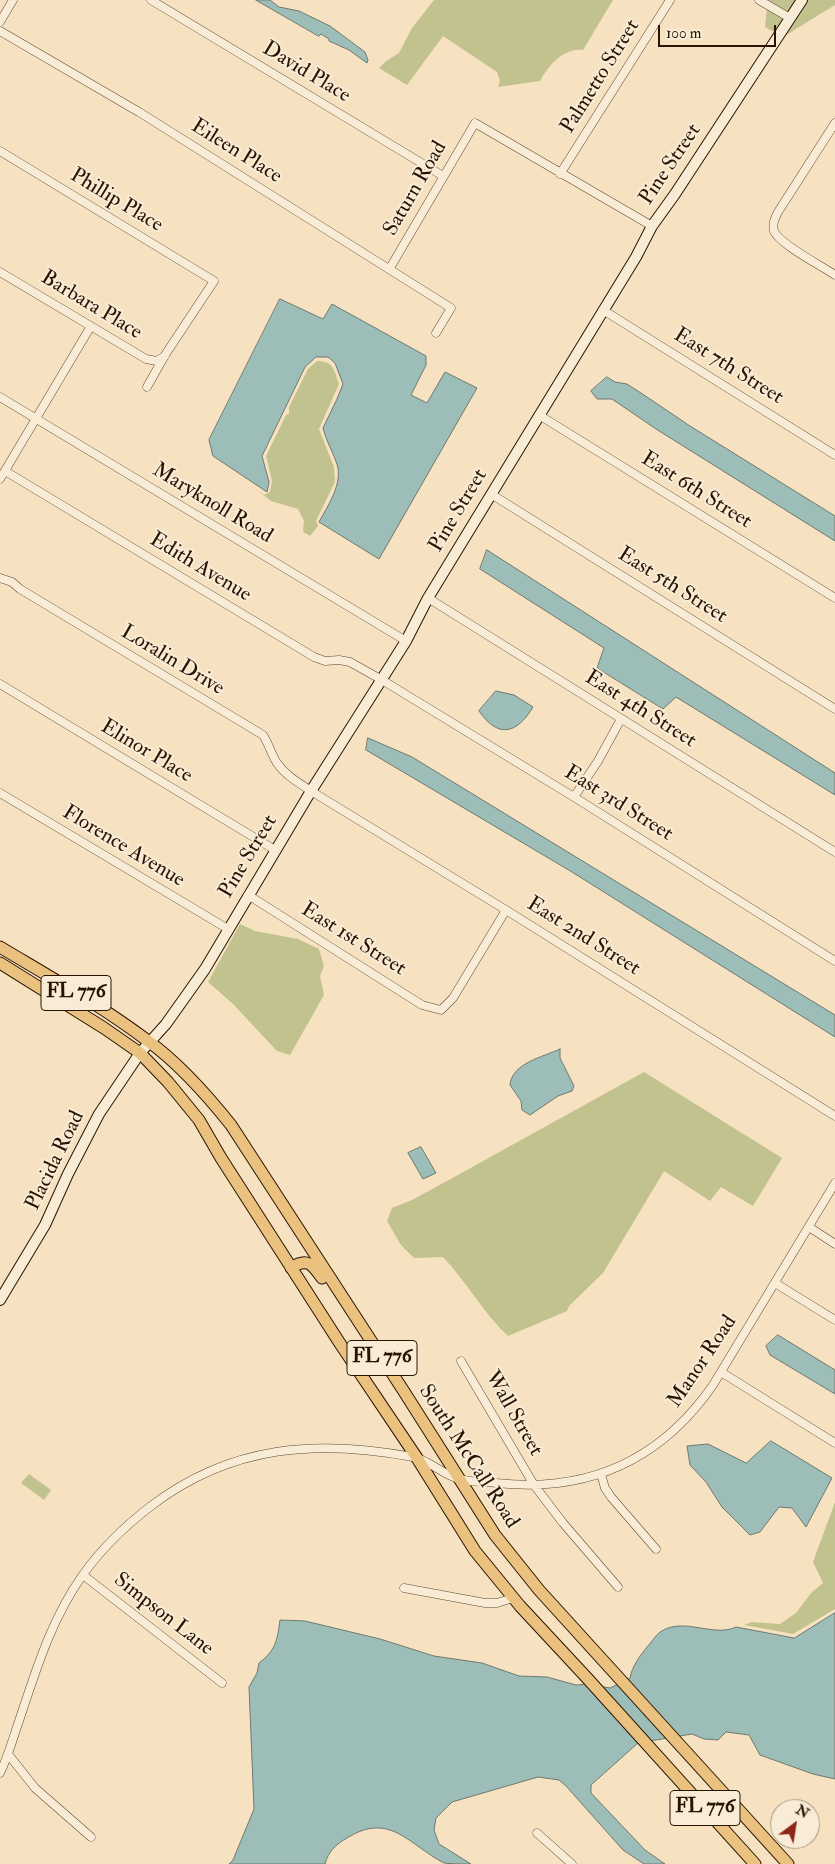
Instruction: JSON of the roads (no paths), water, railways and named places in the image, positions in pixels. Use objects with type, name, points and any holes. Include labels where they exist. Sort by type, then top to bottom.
[{"type":"main road","name":"Pine Street","points":[[150,1042],[186,997],[311,791],[406,641],[428,598],[636,257],[652,226],[802,0]]},
{"type":"main road","name":"South McCall Road","points":[[0,947],[116,1017],[150,1042],[182,1070],[216,1106],[231,1125],[350,1307],[495,1536],[532,1582],[788,1864]]},
{"type":"main road","name":"South McCall Road","points":[[0,964],[104,1028],[140,1053],[168,1082],[199,1120],[221,1158],[339,1342],[417,1458],[475,1551],[513,1598],[755,1864]]},
{"type":"main road","name":"Placida Road","points":[[0,1300],[45,1225],[68,1174],[99,1114],[140,1053],[150,1042]]},
{"type":"main road","points":[[292,1268],[300,1262],[307,1262],[313,1267],[337,1302],[350,1307]]},
{"type":"street","points":[[0,22],[13,0]]},
{"type":"street","name":"David Place","points":[[151,0],[443,176]]},
{"type":"street","name":"Palmetto Street","points":[[560,174],[670,0]]},
{"type":"street","points":[[759,0],[790,18]]},
{"type":"street","name":"Eileen Place","points":[[0,31],[139,112],[451,308],[436,333]]},
{"type":"street","points":[[835,123],[776,216],[774,229],[783,242],[835,274]]},
{"type":"street","name":"Saturn Road","points":[[390,268],[473,126],[560,174]]},
{"type":"street","name":"Phillip Place","points":[[0,152],[214,280],[165,355]]},
{"type":"street","points":[[560,174],[652,226]]},
{"type":"street","points":[[764,231],[774,229]]},
{"type":"street","name":"Barbara Place","points":[[0,272],[146,359],[157,361],[165,355]]},
{"type":"street","name":"East 7th Street","points":[[603,310],[835,455]]},
{"type":"street","points":[[0,480],[91,326]]},
{"type":"street","points":[[148,387],[165,355]]},
{"type":"street","name":"Maryknoll Road","points":[[0,397],[406,641]]},
{"type":"street","name":"East 6th Street","points":[[539,415],[835,598]]},
{"type":"street","name":"Edith Avenue","points":[[5,471],[314,657],[324,661],[339,660],[350,662],[382,680]]},
{"type":"street","name":"East 5th Street","points":[[491,494],[835,709]]},
{"type":"street","name":"Loralin Drive","points":[[0,578],[12,582],[20,589],[262,735],[269,744],[272,755],[278,765],[311,791]]},
{"type":"street","name":"East 4th Street","points":[[428,598],[835,852]]},
{"type":"street","name":"East 3rd Street","points":[[382,680],[574,797],[835,961]]},
{"type":"street","name":"Elinor Place","points":[[0,684],[275,850]]},
{"type":"street","points":[[574,797],[598,761],[620,719]]},
{"type":"street","name":"East 2nd Street","points":[[311,791],[506,910],[835,1116]]},
{"type":"street","name":"Florence Avenue","points":[[0,794],[228,929]]},
{"type":"street","name":"East 1st Street","points":[[248,895],[422,1005],[441,1010],[454,998],[506,910]]},
{"type":"street","name":"Manor Road","points":[[0,1774],[46,1641],[65,1604],[83,1575],[108,1545],[140,1514],[177,1488],[228,1463],[260,1454],[305,1448],[350,1448],[417,1458],[458,1479],[534,1485],[571,1482],[601,1474],[637,1458],[665,1439],[701,1403],[835,1183]]},
{"type":"street","points":[[808,1227],[835,1244]]},
{"type":"street","points":[[775,1283],[835,1320]]},
{"type":"street","name":"Wall Street","points":[[461,1361],[534,1485],[563,1523],[618,1587]]},
{"type":"street","points":[[721,1372],[835,1443]]},
{"type":"street","points":[[601,1474],[605,1488],[615,1502],[656,1549]]},
{"type":"street","name":"Simpson Lane","points":[[83,1575],[222,1683]]},
{"type":"street","points":[[404,1588],[485,1604],[497,1603],[513,1598]]},
{"type":"street","points":[[8,1754],[35,1788],[91,1837]]},
{"type":"street","points":[[537,1833],[572,1864]]},
{"type":"water","points":[[256,0],[270,0],[279,7],[299,11],[330,26],[365,52],[368,60],[367,63],[349,50],[329,41],[329,39],[321,34],[319,36]]},
{"type":"water","points":[[280,299],[323,319],[332,304],[426,356],[426,365],[411,395],[427,403],[445,372],[477,388],[379,559],[319,522],[334,494],[338,479],[337,464],[323,428],[343,384],[335,363],[328,357],[316,357],[305,367],[262,456],[269,482],[267,492],[213,456],[209,440]]},
{"type":"water","points":[[607,377],[615,382],[627,384],[690,426],[835,516],[835,541],[656,429],[612,399],[597,399],[591,391]]},
{"type":"water","points":[[487,550],[835,773],[835,795],[676,697],[663,709],[597,668],[604,648],[480,569]]},
{"type":"water","points":[[496,691],[514,695],[533,707],[527,716],[514,728],[507,730],[493,726],[479,711]]},
{"type":"water","points":[[368,738],[412,757],[835,1015],[835,1037],[572,872],[366,750]]},
{"type":"water","points":[[560,1049],[560,1058],[574,1086],[572,1091],[558,1096],[530,1115],[522,1110],[521,1101],[510,1085],[512,1077],[522,1066]]},
{"type":"water","points":[[421,1147],[436,1173],[423,1179],[408,1153]]},
{"type":"water","points":[[778,1335],[835,1370],[835,1394],[770,1355],[766,1346]]},
{"type":"water","points":[[771,1441],[832,1478],[806,1527],[792,1508],[779,1507],[760,1532],[750,1535],[722,1507],[706,1482],[690,1465],[687,1446],[708,1444],[746,1463]]},
{"type":"water","points":[[835,1613],[835,1779],[813,1774],[760,1755],[749,1735],[726,1732],[718,1740],[704,1739],[692,1734],[638,1743],[591,1785],[591,1793],[645,1850],[665,1864],[644,1864],[623,1850],[566,1786],[559,1780],[538,1777],[452,1802],[436,1818],[434,1830],[439,1844],[471,1864],[444,1863],[398,1834],[387,1829],[375,1828],[362,1831],[339,1843],[330,1852],[325,1864],[229,1864],[233,1860],[254,1809],[249,1687],[257,1673],[259,1663],[269,1654],[275,1644],[280,1620],[305,1621],[380,1639],[434,1656],[482,1663],[519,1676],[547,1677],[576,1685],[587,1684],[610,1688],[630,1678],[634,1665],[656,1635],[669,1628],[689,1626],[727,1630],[736,1627],[794,1638]]}]
